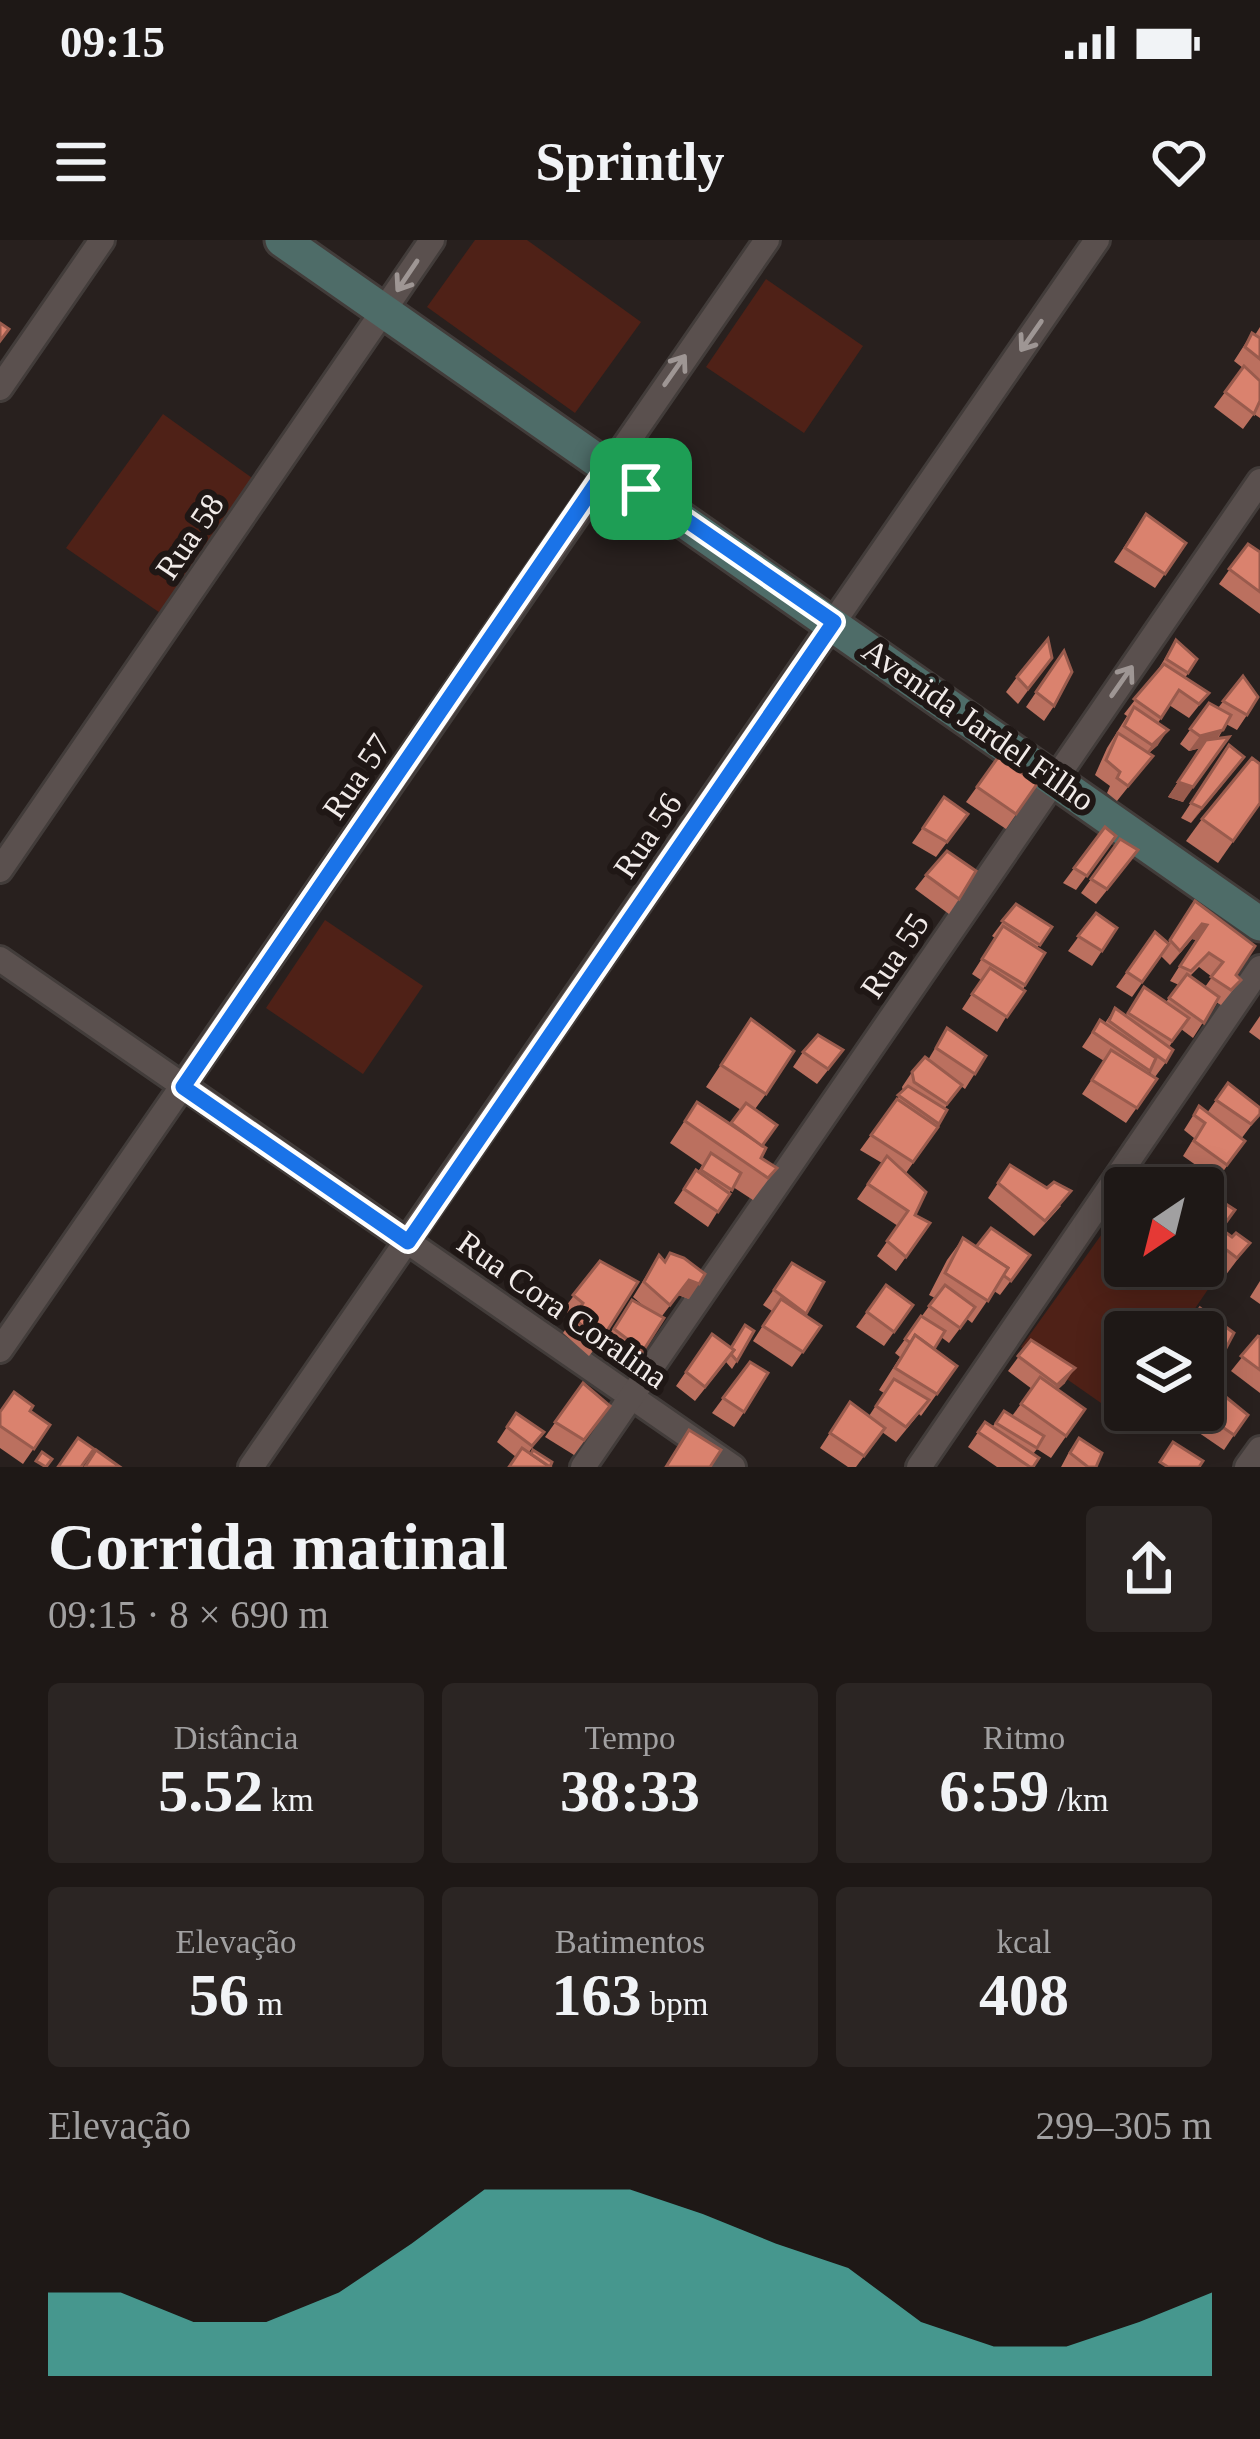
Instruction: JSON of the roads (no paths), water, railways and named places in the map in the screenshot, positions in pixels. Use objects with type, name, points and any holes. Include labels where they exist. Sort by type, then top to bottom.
[{"type":"main road","name":"Avenida Jardel Filho","points":[[282,240],[1260,923]]},
{"type":"street","points":[[0,388],[102,240]]},
{"type":"street","name":"Rua 58","points":[[0,870],[432,240]]},
{"type":"street","name":"Rua 57","points":[[0,1350],[766,240]]},
{"type":"street","name":"Rua 56","points":[[251,1467],[1097,240]]},
{"type":"street","name":"Rua 55","points":[[584,1467],[1260,482]]},
{"type":"street","name":"Rua Cora Coralina","points":[[0,959],[733,1467]]},
{"type":"street","points":[[919,1467],[1260,968]]},
{"type":"street","points":[[1247,1467],[1260,1449]]}]
